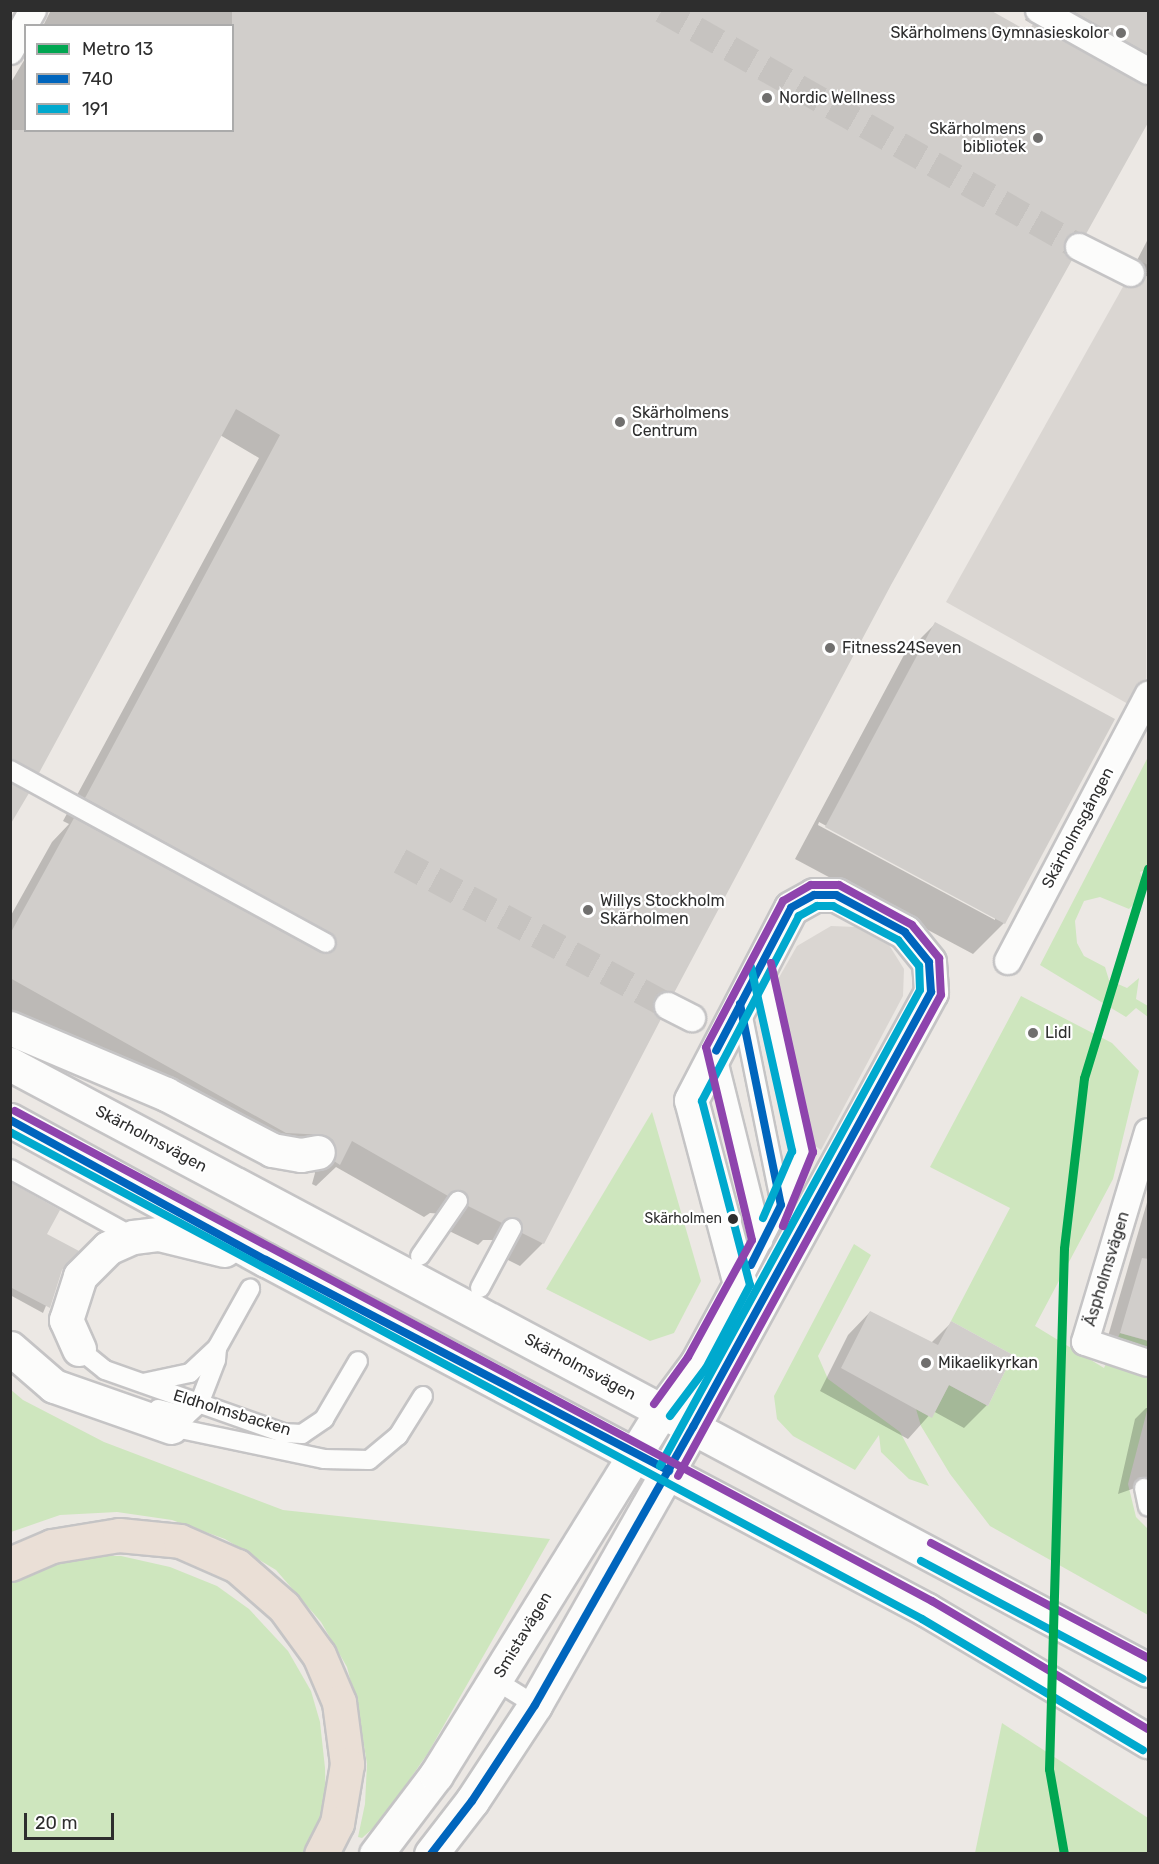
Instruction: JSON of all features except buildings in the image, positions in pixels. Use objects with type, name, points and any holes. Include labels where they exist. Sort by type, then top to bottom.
[{"type":"highway","points":[[10,1564],[52,1546],[119,1535],[180,1541],[237,1566],[284,1607],[319,1655],[339,1702],[346,1764],[337,1823],[321,1854]]},
{"type":"main road","points":[[431,1854],[472,1802],[535,1705],[669,1471],[931,992],[929,962],[905,932],[837,895],[814,895],[791,908],[691,1100],[740,1284]]},
{"type":"main road","points":[[10,1028],[165,1094],[272,1150],[301,1155],[318,1152]]},
{"type":"main road","name":"Skärholmsvägen","points":[[10,1064],[1149,1670]]},
{"type":"main road","points":[[10,1120],[266,1260],[669,1471],[927,1610],[1149,1741]]},
{"type":"main road","points":[[79,1349],[66,1320],[80,1276],[108,1248],[133,1237],[159,1234],[266,1260]]},
{"type":"main road","name":"Smistavägen","points":[[376,1854],[436,1775],[634,1453],[697,1363],[740,1284]]},
{"type":"main road","points":[[10,1348],[54,1386],[171,1427]]},
{"type":"street","points":[[25,24],[33,10]]},
{"type":"street","points":[[1039,10],[1149,71]]},
{"type":"street","points":[[10,51],[24,26]]},
{"type":"street","points":[[1079,247],[1131,273]]},
{"type":"street","name":"Skärholmsgången","points":[[1008,962],[1149,695]]},
{"type":"street","points":[[668,1006],[692,1018]]},
{"type":"street","name":"Äspholmsvägen","points":[[1149,1132],[1085,1342],[1149,1363]]},
{"type":"lane","points":[[10,770],[326,943]]},
{"type":"lane","points":[[740,1284],[781,1205],[803,1152],[761,964]]},
{"type":"lane","points":[[740,1004],[781,1205]]},
{"type":"lane","points":[[716,1051],[763,1241]]},
{"type":"lane","points":[[10,1168],[133,1237]]},
{"type":"lane","points":[[420,1256],[458,1201]]},
{"type":"lane","points":[[480,1288],[512,1228]]},
{"type":"lane","points":[[141,1383],[190,1373],[217,1348],[250,1289]]},
{"type":"lane","points":[[119,1409],[144,1406],[186,1416],[199,1404],[216,1360],[217,1348]]},
{"type":"lane","name":"Eldholmsbacken","points":[[79,1349],[105,1370],[282,1433],[302,1434],[324,1419],[358,1361]]},
{"type":"lane","name":"Eldholmsbacken","points":[[171,1427],[324,1459],[369,1460],[398,1436],[423,1396]]},
{"type":"lane","points":[[1144,1488],[1149,1506]]},
{"type":"lane","points":[[495,1680],[535,1705]]},
{"type":"green space","points":[[1148,757],[1148,869],[1140,872],[1145,892],[1129,909],[1100,897],[1084,901],[1075,921],[1077,943],[1084,956],[1105,967],[1109,980],[1127,988],[1139,978],[1136,999],[1148,1006],[1148,1017],[1136,1008],[1126,1017],[1040,965]]},
{"type":"green space","points":[[1021,996],[1112,1043],[1139,1071],[1113,1179],[1035,1326],[1104,1368],[1120,1333],[1148,1341],[1148,1407],[1128,1484],[1136,1517],[1148,1529],[1148,1615],[990,1526],[950,1474],[921,1426],[916,1409],[932,1417],[949,1385],[988,1406],[1013,1355],[951,1321],[1010,1208],[930,1167]]},
{"type":"green space","points":[[652,1112],[701,1281],[674,1333],[650,1341],[546,1289]]},
{"type":"green space","points":[[854,1244],[871,1255],[818,1356],[828,1379],[900,1432],[929,1486],[909,1479],[881,1452],[879,1435],[855,1470],[793,1436],[777,1419],[774,1396]]},
{"type":"green space","points":[[10,1389],[23,1400],[104,1442],[283,1510],[550,1539],[428,1753],[380,1822],[362,1838],[358,1837],[365,1804],[367,1764],[358,1709],[347,1667],[321,1622],[276,1570],[225,1539],[172,1520],[117,1512],[60,1515],[11,1532]]},
{"type":"green space","points":[[74,1556],[121,1556],[170,1567],[217,1586],[249,1609],[288,1651],[311,1691],[320,1722],[325,1768],[326,1809],[303,1853],[11,1853],[10,1580]]},
{"type":"green space","points":[[1002,1723],[1148,1818],[1148,1853],[975,1853]]},
{"type":"shaded area","points":[[1138,260],[1148,265],[1146,714],[946,602]]},
{"type":"shaded area","points":[[831,926],[856,927],[889,945],[904,969],[903,996],[821,1150],[811,1143],[773,988],[797,946]]},
{"type":"tunnel","points":[[662,10],[1079,247]]},
{"type":"tunnel","points":[[400,861],[668,1006]]},
{"type":"metro line","name":"13","points":[[1064,1854],[1049,1769],[1064,1248],[1084,1078],[1148,869]]},
{"type":"transit line","points":[[654,1404],[688,1357],[752,1240],[706,1047],[783,901],[811,885],[839,885],[912,925],[939,958],[941,995],[678,1476]]},
{"type":"transit line","name":"740","points":[[431,1854],[472,1801],[535,1705],[693,1427],[931,992],[929,962],[905,932],[836,895],[814,895],[791,908],[716,1051]]},
{"type":"transit line","name":"191","points":[[660,1466],[920,990],[919,966],[898,940],[833,906],[817,906],[799,916],[702,1101],[750,1285],[706,1368],[670,1416]]},
{"type":"transit line","points":[[771,963],[813,1152],[783,1226]]},
{"type":"transit line","name":"191","points":[[751,967],[792,1151],[763,1218]]},
{"type":"transit line","name":"740","points":[[740,1004],[781,1205],[751,1265]]},
{"type":"transit line","points":[[15,1111],[932,1601],[1148,1729]]},
{"type":"transit line","name":"740","points":[[10,1120],[266,1260],[669,1471]]},
{"type":"transit line","name":"191","points":[[10,1132],[922,1619],[1143,1750]]},
{"type":"transit line","points":[[931,1543],[1148,1658]]},
{"type":"transit line","name":"191","points":[[921,1561],[1143,1679]]},
{"type":"place","name":"Skärholmens Gymnasieskolor","points":[[1121,33]]},
{"type":"place","name":"Nordic Wellness","points":[[767,98]]},
{"type":"place","name":"Skärholmens bibliotek","points":[[1038,138]]},
{"type":"place","name":"Skärholmens Centrum","points":[[620,422]]},
{"type":"place","name":"Fitness24Seven","points":[[830,648]]},
{"type":"place","name":"Willys Stockholm Skärholmen","points":[[588,910]]},
{"type":"place","name":"Lidl","points":[[1033,1033]]},
{"type":"place","name":"Skärholmen","points":[[733,1219]]},
{"type":"place","name":"Mikaelikyrkan","points":[[926,1363]]}]
